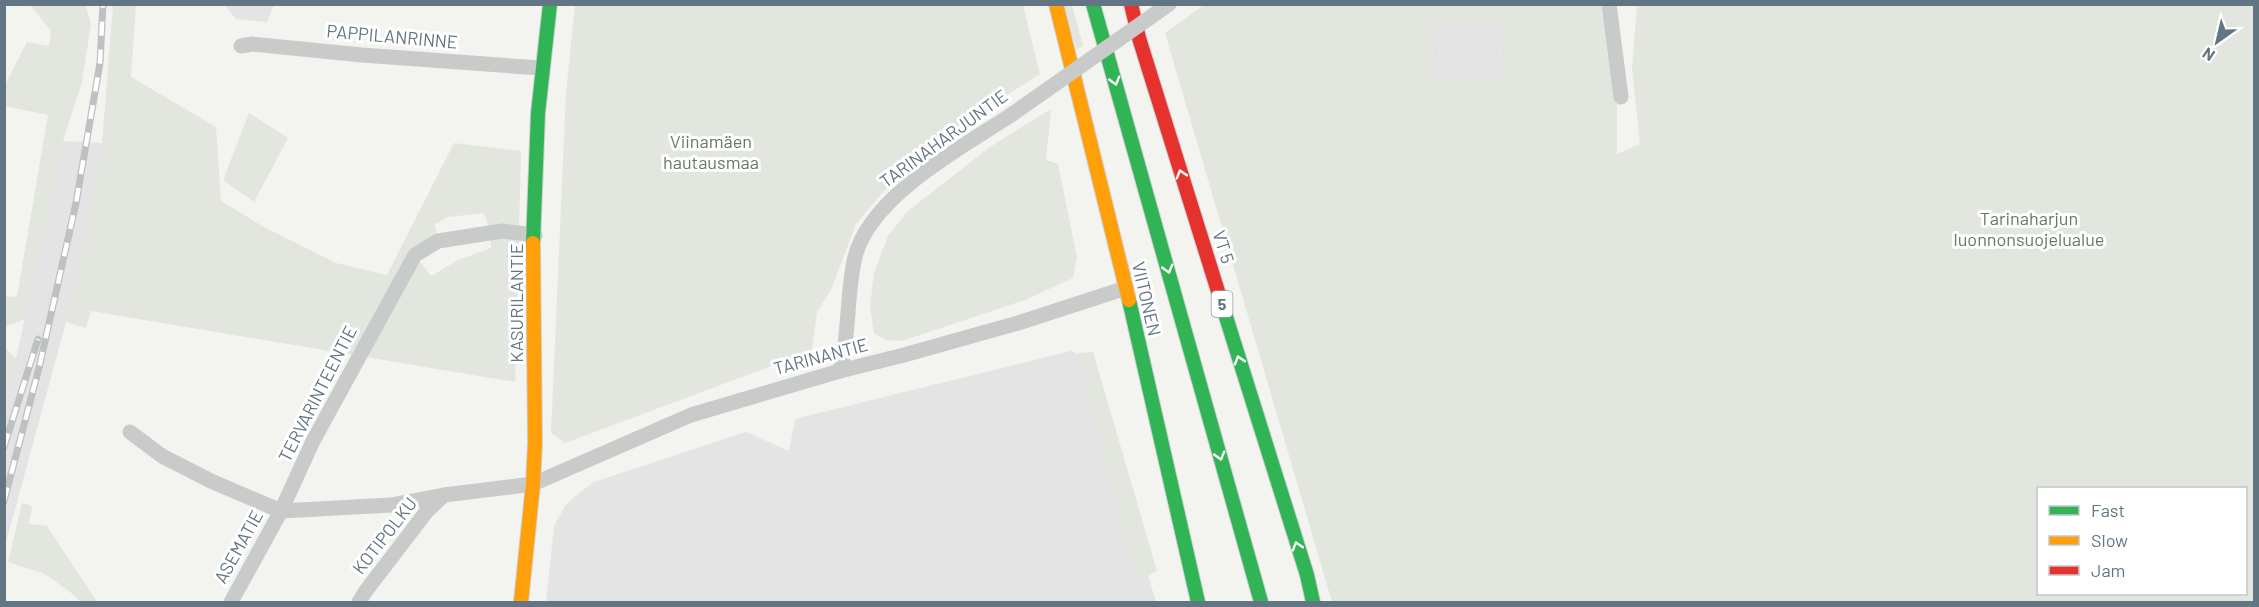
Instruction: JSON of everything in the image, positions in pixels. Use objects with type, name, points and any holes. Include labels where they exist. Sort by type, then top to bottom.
[{"type":"main road","name":"KASURILANTIE","points":[[521,603],[535,443],[535,139],[540,68],[550,4]]},
{"type":"main road","name":"VIITONEN","points":[[1056,4],[1126,288],[1198,603]]},
{"type":"main road","points":[[1093,4],[1261,603]]},
{"type":"main road","name":"VT 5","points":[[1131,4],[1143,50],[1303,564],[1313,603]]},
{"type":"street","name":"TARINAHARJUNTIE","points":[[840,371],[845,351],[855,256],[863,236],[889,202],[924,173],[1169,4]]},
{"type":"street","points":[[1609,4],[1622,97]]},
{"type":"street","name":"PAPPILANRINNE","points":[[242,46],[252,44],[374,56],[540,68]]},
{"type":"street","name":"TERVARINTEENTIE","points":[[281,511],[313,441],[415,255],[438,241],[502,231],[535,235]]},
{"type":"street","name":"TARINANTIE","points":[[281,511],[391,505],[444,495],[533,484],[691,415],[840,371],[984,333],[1126,288]]},
{"type":"street","points":[[130,432],[162,456],[210,481],[281,511]]},
{"type":"street","name":"KOTIPOLKU","points":[[359,603],[427,512],[444,495]]},
{"type":"street","name":"ASEMATIE","points":[[231,603],[281,511]]},
{"type":"shaded area","points":[[225,5],[274,5],[267,22],[236,19]]},
{"type":"shaded area","points":[[1433,21],[1501,23],[1500,79],[1432,77]]},
{"type":"shaded area","points":[[63,141],[102,143],[81,260],[5,546],[5,400]]},
{"type":"shaded area","points":[[1071,351],[1082,356],[1156,602],[546,602],[554,526],[565,506],[594,482],[746,432],[789,451],[795,419]]},
{"type":"green space","points":[[30,5],[83,5],[86,6],[91,24],[82,82],[63,141],[25,319],[5,327],[5,296],[17,297],[48,115],[5,106],[5,85],[27,42],[49,46],[51,31]]},
{"type":"green space","points":[[113,5],[136,5],[131,77],[216,127],[221,201],[262,226],[336,263],[387,275],[454,143],[521,151],[515,382],[91,311],[86,328],[66,322],[81,260],[102,143]],"holes":[[[484,213],[490,232],[491,248],[458,260],[431,276],[415,255],[438,241],[435,224],[448,217]]]},
{"type":"green space","name":"Viinamäen hautausmaa","points":[[575,5],[1023,5],[1040,74],[1002,98],[920,166],[883,192],[856,224],[831,290],[817,312],[812,349],[565,443],[551,433],[566,93]]},
{"type":"green space","points":[[1064,5],[1072,5],[1083,46],[1076,49]]},
{"type":"green space","name":"Tarinaharjun luonnonsuojelualue","points":[[1204,5],[1609,5],[1617,102],[1617,154],[1640,144],[1632,69],[1637,5],[2254,5],[2254,602],[1332,602],[1165,33]],"holes":[[[1433,21],[1501,23],[1500,79],[1432,77]]]},
{"type":"green space","points":[[1051,109],[1046,160],[1058,164],[1077,257],[1073,278],[1025,300],[902,341],[885,340],[874,333],[870,306],[874,273],[888,236],[908,211],[990,147]]},
{"type":"green space","points":[[249,113],[288,138],[254,202],[223,180]]},
{"type":"green space","points":[[5,347],[16,359],[5,400]]},
{"type":"green space","points":[[1093,352],[1157,571],[1136,582],[1078,353]]},
{"type":"green space","points":[[22,503],[32,506],[29,524],[47,526],[97,602],[81,602],[45,574],[8,562]]},
{"type":"railway","points":[[4,501],[39,368],[76,203],[100,63],[103,4]]},
{"type":"railway","points":[[4,447],[38,339]]},
{"type":"traffic: fast","points":[[533,243],[538,113],[550,4]]},
{"type":"traffic: fast","points":[[1093,4],[1261,602]]},
{"type":"traffic: fast","points":[[1129,300],[1198,602]]},
{"type":"traffic: fast","points":[[1221,301],[1307,575],[1313,602]]},
{"type":"traffic: slow","points":[[1056,4],[1129,300]]},
{"type":"traffic: slow","points":[[521,602],[535,443],[533,243]]},
{"type":"traffic: jam","points":[[1131,4],[1139,38],[1221,301]]}]
